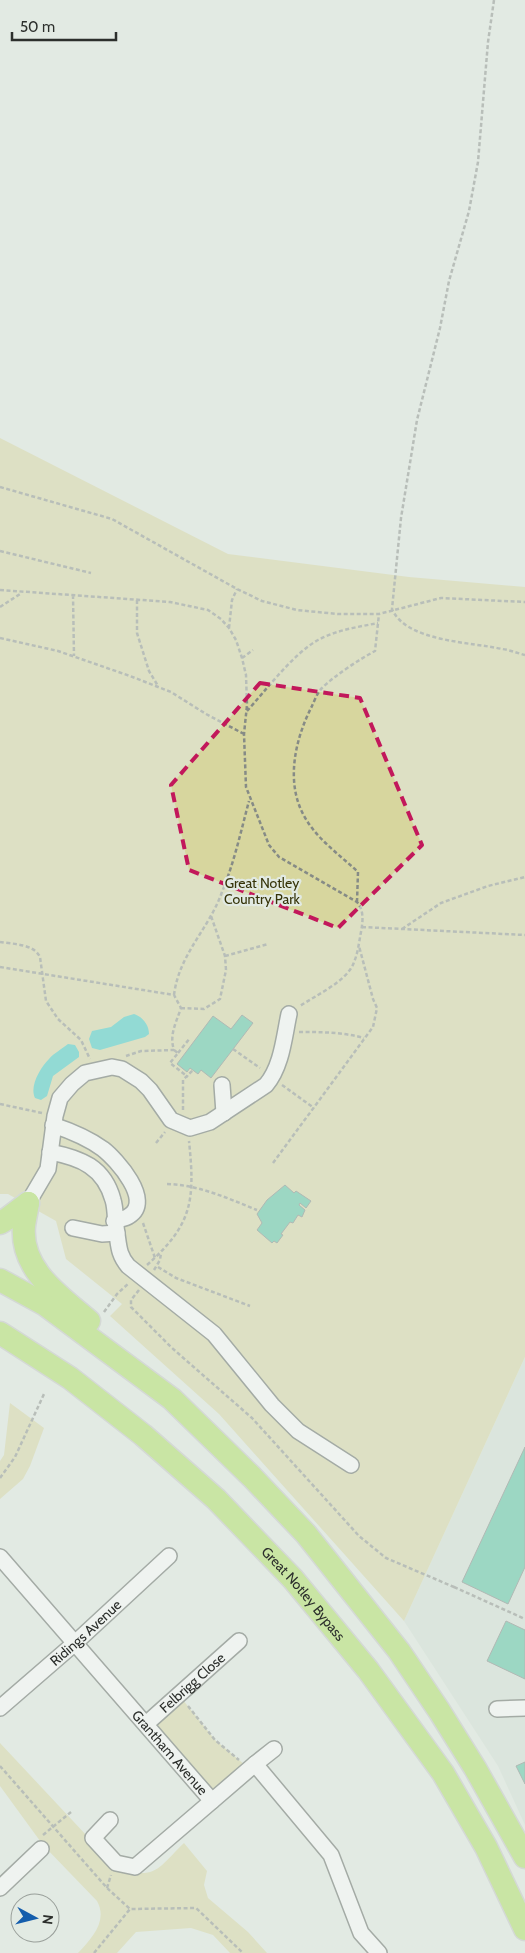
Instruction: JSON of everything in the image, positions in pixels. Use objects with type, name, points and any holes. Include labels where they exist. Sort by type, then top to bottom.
[{"type":"highway","points":[[0,1223],[28,1203]]},
{"type":"highway","points":[[28,1203],[24,1226],[25,1244],[42,1279],[172,1399],[306,1534],[399,1651],[475,1768],[525,1857]]},
{"type":"highway","points":[[0,1280],[44,1304],[172,1399]]},
{"type":"highway","name":"Great Notley Bypass","points":[[0,1333],[70,1378],[143,1435],[216,1499],[293,1579],[368,1670],[443,1773],[486,1847],[525,1929]]},
{"type":"street","points":[[28,1203],[48,1168],[54,1121],[60,1098],[85,1072],[112,1067],[122,1069],[150,1090],[168,1117],[183,1126],[186,1124],[210,1122],[266,1085],[272,1078],[281,1052],[288,1014]]},
{"type":"street","points":[[222,1085],[224,1113]]},
{"type":"street","points":[[54,1121],[104,1149],[119,1164],[128,1177],[138,1200],[136,1208],[130,1216],[116,1227],[102,1234],[73,1228]]},
{"type":"street","points":[[50,1152],[71,1156],[86,1163],[101,1174],[114,1200],[121,1256],[128,1266],[214,1334],[272,1405],[298,1431],[351,1465]]},
{"type":"street","points":[[48,1168],[62,1164],[77,1167],[88,1175],[102,1191],[116,1227]]},
{"type":"street","name":"Ridings Avenue","points":[[0,1708],[75,1643],[169,1556]]},
{"type":"street","name":"Grantham Avenue","points":[[0,1557],[212,1801],[274,1749]]},
{"type":"street","name":"Felbrigg Close","points":[[146,1724],[240,1641]]},
{"type":"street","points":[[497,1709],[525,1708]]},
{"type":"street","points":[[253,1767],[331,1855],[362,1933],[379,1953]]},
{"type":"street","points":[[110,1820],[93,1838],[116,1863],[135,1867],[212,1801]]},
{"type":"street","points":[[0,1888],[41,1843]]},
{"type":"path","points":[[494,0],[488,42],[478,162],[469,211],[449,281],[440,328],[416,420],[402,518],[392,609],[396,618],[418,631],[454,642],[502,648],[525,655]]},
{"type":"path","points":[[0,487],[112,518],[237,589],[262,601],[296,610],[338,614],[379,614],[392,609],[441,598],[525,602]]},
{"type":"path","points":[[0,551],[92,573]]},
{"type":"path","points":[[230,628],[232,600],[237,589]]},
{"type":"path","points":[[0,590],[21,593],[170,602],[208,610],[230,628],[236,640],[246,675],[244,734],[246,787],[269,845],[279,856],[357,902],[362,911],[362,927],[354,964],[343,978],[288,1014]]},
{"type":"path","points":[[0,607],[21,593]]},
{"type":"path","points":[[73,595],[74,657]]},
{"type":"path","points":[[137,600],[137,633],[149,671],[158,687]]},
{"type":"path","points":[[357,902],[358,872],[320,838],[304,815],[296,796],[293,771],[305,719],[321,689],[375,651],[379,614]]},
{"type":"path","points":[[246,712],[295,659],[318,640],[344,630],[378,623]]},
{"type":"path","points":[[0,638],[74,657],[171,692],[206,714],[244,734]]},
{"type":"path","points":[[242,658],[253,650]]},
{"type":"path","points":[[174,1050],[172,1031],[181,1008],[174,995],[176,984],[191,946],[211,916],[222,892],[250,799]]},
{"type":"path","points":[[401,930],[441,903],[488,886],[525,877]]},
{"type":"path","points":[[181,1008],[204,1008],[220,999],[226,970],[225,956],[211,916]]},
{"type":"path","points":[[362,927],[525,935]]},
{"type":"path","points":[[0,942],[37,951],[40,957],[46,1001],[58,1019],[81,1040],[94,1070]]},
{"type":"path","points":[[225,956],[268,944]]},
{"type":"path","points":[[273,1163],[372,1026],[377,1008],[359,944]]},
{"type":"path","points":[[0,966],[174,995]]},
{"type":"path","points":[[285,1032],[325,1031],[364,1038]]},
{"type":"path","points":[[188,1077],[170,1063],[190,1038]]},
{"type":"path","points":[[112,1067],[116,1060],[140,1051],[174,1050],[178,1053]]},
{"type":"path","points":[[193,1070],[184,1080],[192,1187],[187,1214],[178,1233],[170,1244],[155,1258],[142,1277],[131,1300],[131,1307],[172,1348],[252,1418],[359,1536],[386,1558],[454,1586],[525,1619]]},
{"type":"path","points":[[0,1104],[54,1121]]},
{"type":"path","points":[[167,1184],[192,1187],[211,1192],[257,1210]]},
{"type":"path","points":[[144,1223],[155,1258]]},
{"type":"path","points":[[158,1267],[176,1278],[250,1306]]},
{"type":"path","points":[[104,1312],[117,1294],[142,1277]]},
{"type":"path","points":[[0,1478],[15,1457],[44,1394]]},
{"type":"path","points":[[179,1695],[215,1740],[253,1767]]},
{"type":"path","points":[[41,1843],[70,1812]]},
{"type":"path","points":[[94,1953],[130,1909]]},
{"type":"highlighted area","points":[[260,683],[360,698],[422,845],[338,928],[189,870],[171,785]]},
{"type":"shaded area","points":[[525,1357],[525,1825],[498,1766],[404,1621]]},
{"type":"green space","name":"Great Notley Country Park","points":[[0,438],[228,554],[409,577],[525,587],[525,1357],[404,1621],[219,1414],[110,1316],[122,1304],[66,1259],[56,1221],[8,1194],[0,1194]]},
{"type":"green space","points":[[10,1403],[44,1428],[30,1466],[23,1479],[0,1499],[0,1461],[4,1455]]},
{"type":"green space","points":[[179,1695],[215,1740],[250,1769],[212,1801],[146,1724]]},
{"type":"green space","points":[[0,1743],[117,1868],[140,1873],[155,1870],[184,1843],[207,1871],[204,1885],[208,1898],[248,1932],[267,1953],[230,1953],[213,1935],[191,1928],[136,1932],[117,1953],[78,1953],[97,1929],[101,1915],[100,1908],[97,1901],[43,1845],[0,1786]]},
{"type":"water","points":[[134,1014],[145,1022],[149,1034],[145,1037],[100,1050],[92,1048],[89,1039],[92,1031],[111,1027],[124,1017]]},
{"type":"water","points":[[68,1044],[75,1045],[79,1052],[79,1057],[53,1076],[47,1096],[41,1100],[35,1098],[34,1088],[39,1072],[51,1057]]},
{"type":"building","points":[[242,1015],[253,1023],[211,1078],[201,1070],[198,1074],[190,1068],[187,1072],[177,1064],[213,1016],[231,1029]]},
{"type":"building","points":[[285,1185],[294,1193],[296,1191],[311,1201],[306,1208],[300,1203],[299,1205],[305,1210],[302,1217],[298,1215],[293,1223],[290,1222],[281,1234],[283,1235],[277,1243],[274,1241],[272,1243],[257,1230],[262,1223],[257,1214],[267,1200]]},
{"type":"building","points":[[525,1447],[525,1567],[508,1604],[462,1582]]},
{"type":"building","points":[[506,1621],[525,1630],[525,1679],[487,1661]]},
{"type":"building","points":[[525,1762],[525,1784],[516,1766]]}]
